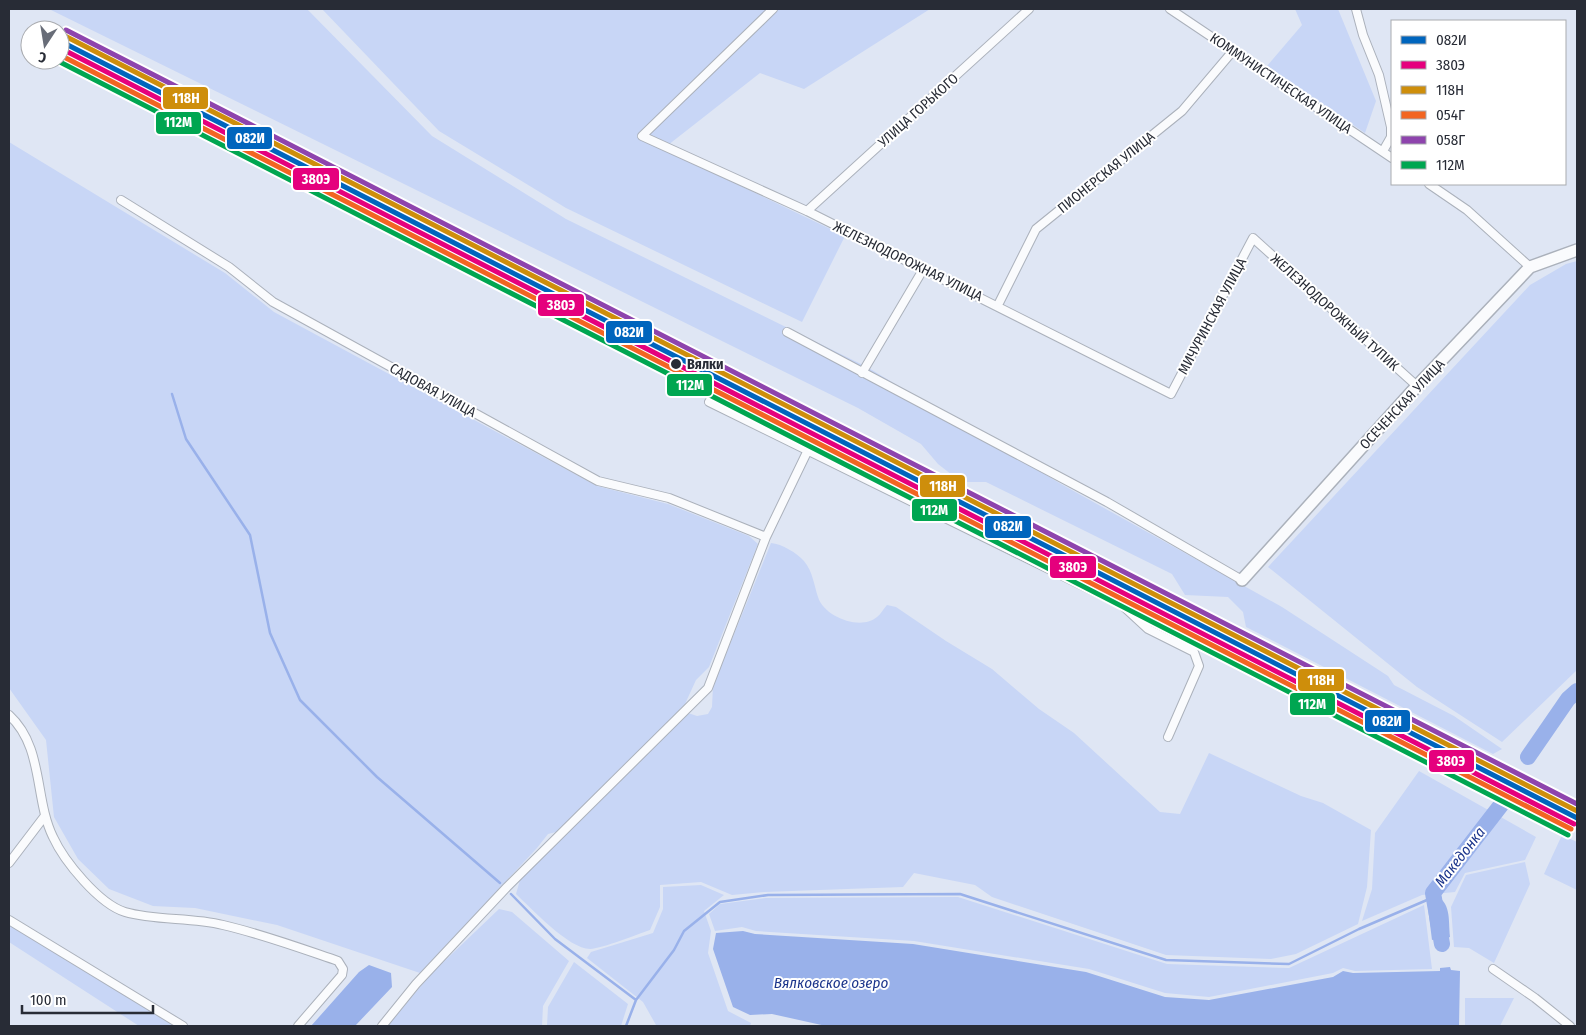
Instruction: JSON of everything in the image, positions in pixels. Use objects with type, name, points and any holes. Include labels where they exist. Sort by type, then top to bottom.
[{"type":"street","name":"ЖЕЛЕЗНОДОРОЖНАЯ УЛИЦА","points":[[773,9],[642,136],[807,211],[924,268],[1171,394]]},
{"type":"street","name":"УЛИЦА ГОРЬКОГО","points":[[807,211],[1029,9]]},
{"type":"street","name":"КОММУНИСТИЧЕСКАЯ УЛИЦА","points":[[1170,9],[1391,157]]},
{"type":"street","points":[[1356,9],[1363,35],[1379,75],[1391,123]]},
{"type":"street","name":"ПИОНЕРСКАЯ УЛИЦА","points":[[998,305],[1036,229],[1182,111],[1232,52]]},
{"type":"street","points":[[1383,151],[1391,137]]},
{"type":"street","points":[[1430,185],[1466,210],[1530,266]]},
{"type":"street","name":"САДОВАЯ УЛИЦА","points":[[120,200],[229,267],[273,302],[598,481],[669,498],[766,537]]},
{"type":"street","name":"ЖЕЛЕЗНОДОРОЖНЫЙ ТУПИК","points":[[1253,238],[1416,386]]},
{"type":"street","name":"МИЧУРИНСКАЯ УЛИЦА","points":[[1171,394],[1253,238]]},
{"type":"street","name":"ОСЕЧЕНСКАЯ УЛИЦА","points":[[1242,580],[1416,386],[1530,266],[1577,250]]},
{"type":"street","points":[[862,373],[924,268]]},
{"type":"street","points":[[787,332],[1107,502],[1242,580]]},
{"type":"street","points":[[709,402],[1122,605],[1148,629],[1194,652],[1199,666],[1168,737]]},
{"type":"street","points":[[382,1026],[416,984],[507,887],[708,688],[766,537],[808,450]]},
{"type":"street","points":[[9,715],[27,738],[38,770],[44,817],[54,839],[73,869],[107,902],[124,912],[221,924],[272,938],[338,961],[343,969],[342,975],[298,1026]]},
{"type":"street","points":[[9,863],[44,817]]},
{"type":"street","points":[[9,920],[183,1026]]},
{"type":"street","points":[[1493,969],[1535,998],[1570,1026]]},
{"type":"shaded area","points":[[49,9],[307,9],[432,136],[566,219],[867,367],[1061,484],[1282,607],[1388,676],[1394,685],[1454,716],[1502,749],[1493,754],[1246,627],[1243,612],[1228,597],[1185,595],[1172,574],[986,482],[961,482],[938,464],[921,444],[858,408]]},
{"type":"shaded area","points":[[322,9],[930,9],[804,89],[760,73],[663,149],[845,236],[802,322],[566,208],[439,131]]},
{"type":"shaded area","points":[[1295,9],[1338,9],[1376,101],[1365,133],[1267,66],[1302,25]]},
{"type":"shaded area","points":[[9,142],[225,273],[274,312],[597,486],[668,504],[749,536],[758,544],[709,667],[696,680],[685,704],[560,831],[548,834],[420,973],[277,925],[195,908],[153,906],[109,889],[78,859],[54,817],[46,740],[9,688]]},
{"type":"shaded area","points":[[1577,261],[1577,670],[1502,742],[1417,687],[1268,567],[1530,285],[1566,264]]},
{"type":"shaded area","points":[[771,543],[789,549],[804,561],[811,574],[818,597],[827,611],[844,620],[862,623],[877,617],[887,605],[896,607],[992,669],[1039,709],[1074,733],[1160,812],[1180,814],[1209,753],[1301,796],[1323,803],[1371,830],[1367,887],[1358,924],[1296,954],[1271,959],[1166,955],[992,897],[975,885],[914,873],[903,887],[764,892],[732,895],[701,882],[660,885],[660,907],[650,930],[611,944],[590,949],[581,947],[561,935],[516,894],[520,880],[688,713],[697,716],[708,714],[712,707],[713,686]]},
{"type":"shaded area","points":[[1419,771],[1536,837],[1525,860],[1465,873],[1455,892],[1422,895],[1362,921],[1372,889],[1375,833]]},
{"type":"shaded area","points":[[1562,835],[1577,842],[1577,890],[1544,874]]},
{"type":"shaded area","points":[[1525,862],[1530,884],[1494,963],[1469,948],[1454,947],[1451,907],[1466,875]]},
{"type":"shaded area","points":[[701,885],[724,895],[704,911],[711,931],[708,953],[728,1011],[751,1023],[750,1026],[656,1025],[643,1002],[587,958],[591,952],[653,933],[663,909],[663,887]]},
{"type":"shaded area","points":[[958,897],[1167,964],[1289,968],[1424,905],[1432,969],[1355,971],[1343,968],[1333,973],[1209,997],[1165,993],[1089,969],[914,941],[756,931],[742,927],[715,931],[709,914],[720,904],[766,898]]},
{"type":"shaded area","points":[[499,909],[512,912],[569,961],[543,1006],[542,1026],[387,1026],[433,972]]},
{"type":"shaded area","points":[[9,924],[175,1026],[139,1026],[9,942]]},
{"type":"shaded area","points":[[574,962],[628,1004],[621,1026],[547,1026],[548,1007]]},
{"type":"shaded area","points":[[1465,998],[1514,998],[1500,1026],[1465,1026]]},
{"type":"water","points":[[1433,893],[1443,901],[1449,917],[1450,937],[1445,939],[1446,943],[1437,945],[1436,939],[1432,940],[1427,900]]},
{"type":"water","name":"Вялковское озеро","points":[[743,931],[755,934],[913,944],[1086,972],[1165,997],[1209,1000],[1333,977],[1343,971],[1353,973],[1440,971],[1440,968],[1450,967],[1451,970],[1460,971],[1459,1026],[826,1026],[772,1014],[750,1015],[733,1007],[713,949],[716,933]]},
{"type":"water","points":[[369,965],[391,973],[392,987],[355,1026],[311,1026],[359,972]]},
{"type":"waterway","points":[[172,394],[186,439],[250,535],[270,633],[300,700],[377,777],[500,883]]},
{"type":"waterway","name":"Македонка","points":[[1528,757],[1568,699],[1577,691]]},
{"type":"waterway","name":"Македонка","points":[[1442,944],[1433,893],[1501,805]]},
{"type":"waterway","points":[[511,894],[555,939],[636,1000]]},
{"type":"waterway","points":[[626,1026],[636,1000],[674,950],[684,931],[720,902],[768,895],[960,894],[1166,960],[1289,964],[1359,929],[1427,900]]},
{"type":"transit line","name":"058Г","points":[[70,32],[1577,804]]},
{"type":"transit line","name":"118Н","points":[[70,39],[1577,811]]},
{"type":"transit line","name":"082И","points":[[70,46],[1577,818]]},
{"type":"transit line","name":"380Э","points":[[70,53],[1574,824]]},
{"type":"transit line","name":"054Г","points":[[70,60],[1571,829]]},
{"type":"transit line","name":"112М","points":[[70,67],[1568,835]]},
{"type":"place","name":"Вялки","points":[[676,364]]}]
